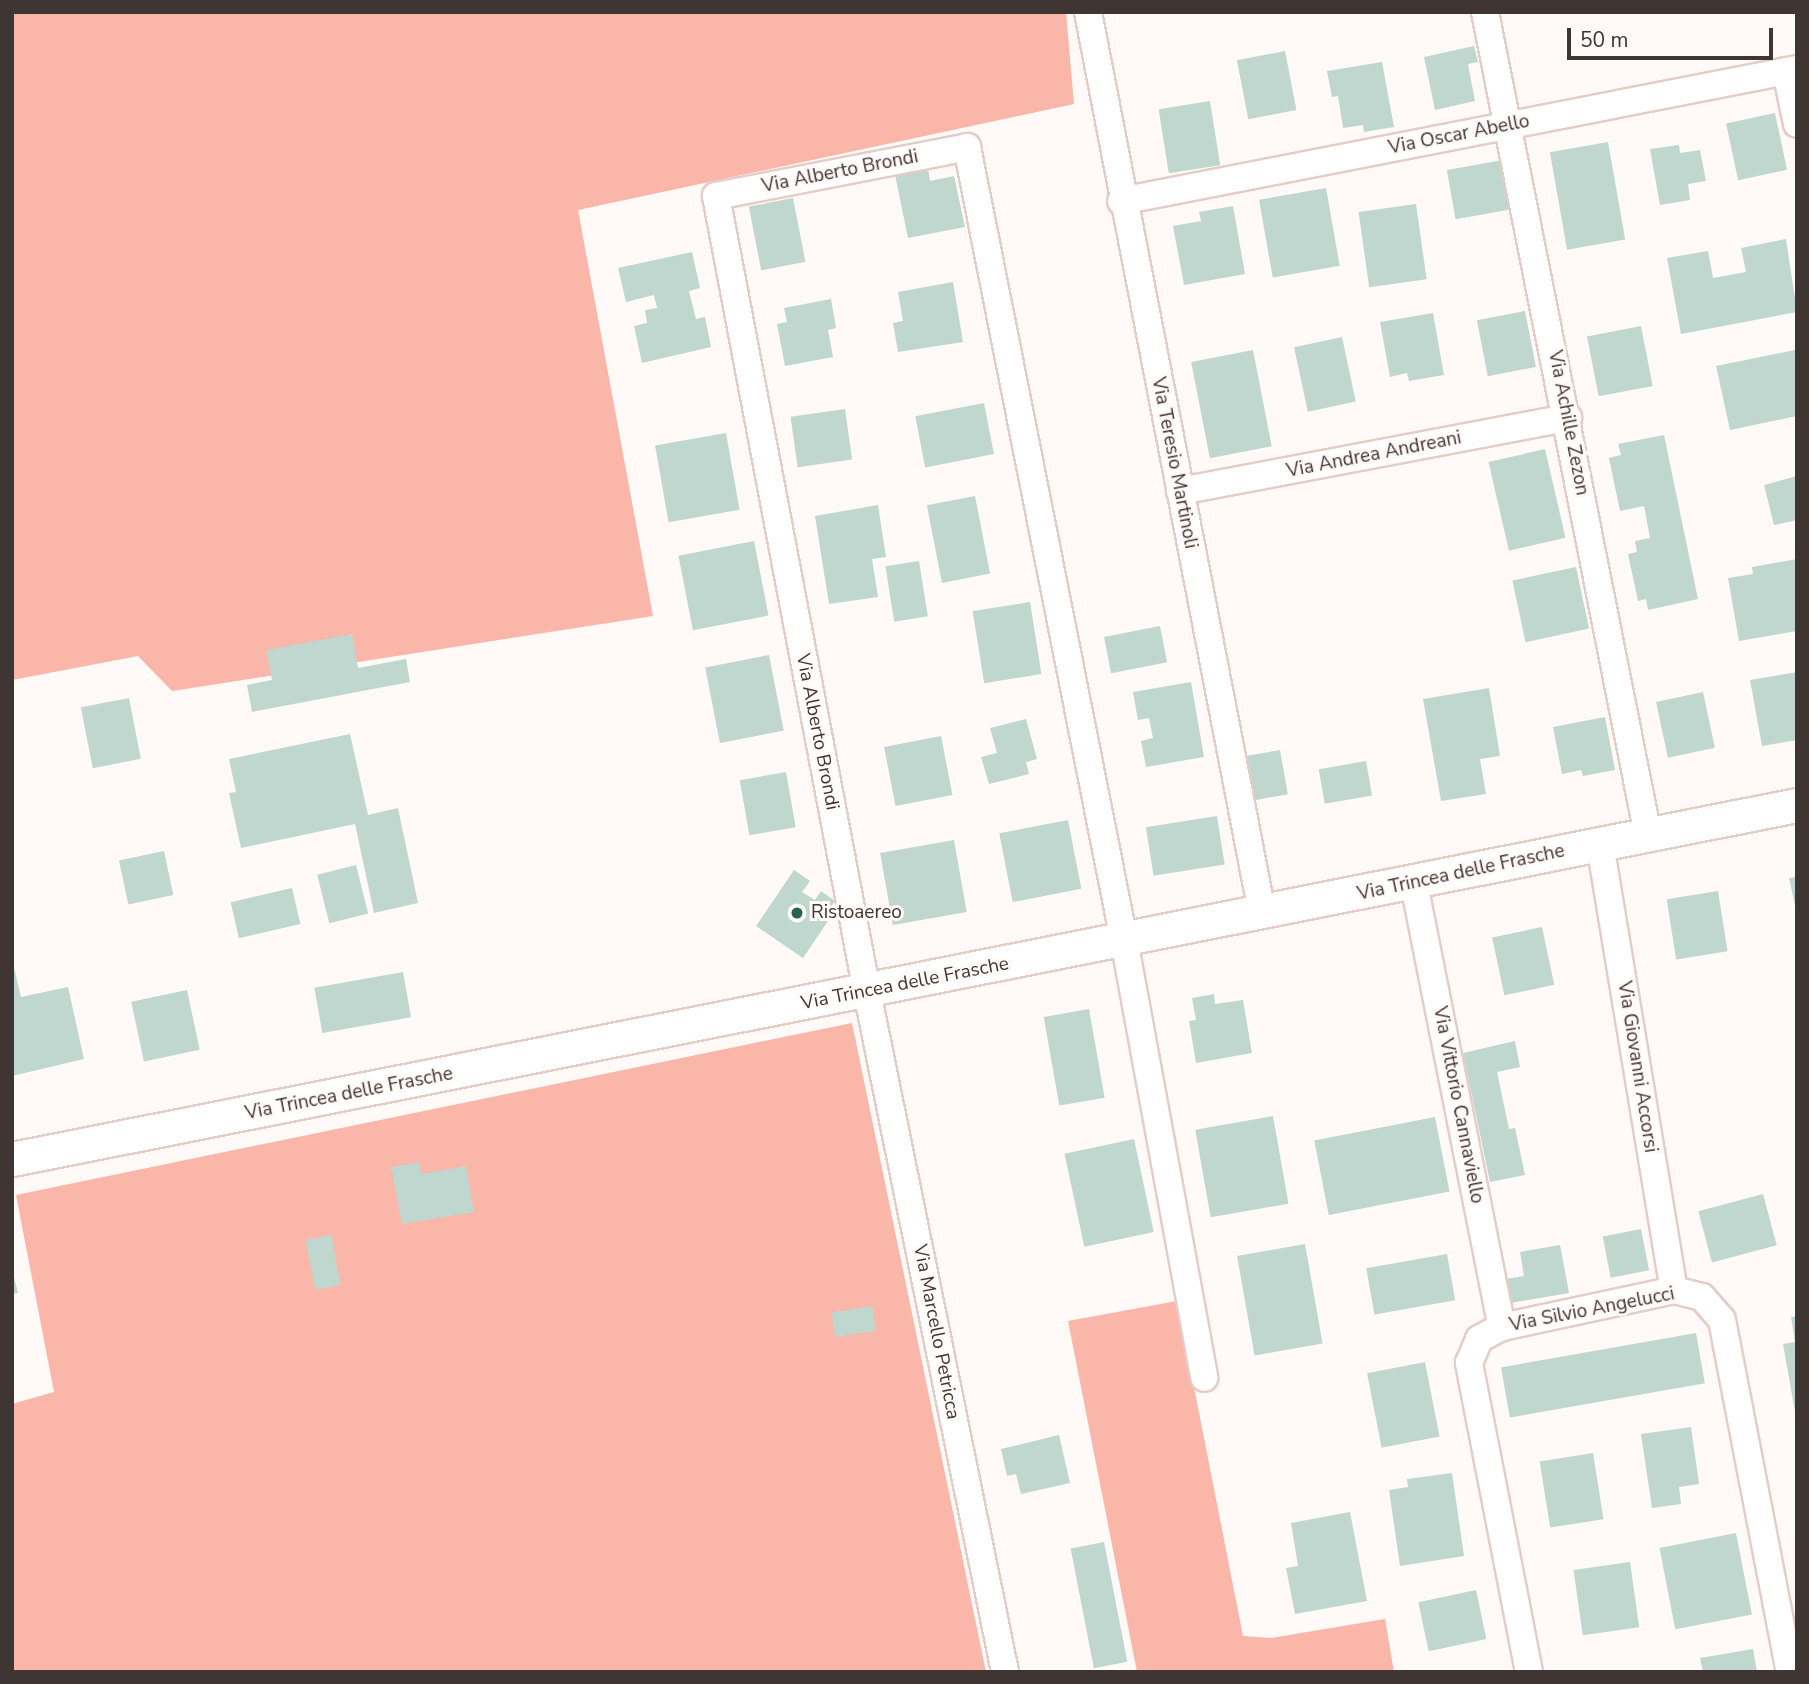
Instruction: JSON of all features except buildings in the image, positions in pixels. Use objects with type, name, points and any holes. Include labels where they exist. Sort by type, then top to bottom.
[{"type":"street","name":"Via Teresio Martinoli","points":[[1088,12],[1121,201],[1262,912]]},
{"type":"street","name":"Via Achille Zezon","points":[[1485,12],[1568,418],[1648,835]]},
{"type":"street","name":"Via Oscar Abello","points":[[1121,201],[1792,70]]},
{"type":"street","points":[[1792,70],[1797,124]]},
{"type":"street","name":"Via Alberto Brondi","points":[[866,992],[716,196],[967,147],[1124,940]]},
{"type":"street","name":"Via Andrea Andreani","points":[[1180,491],[1568,418]]},
{"type":"street","name":"Via Trincea delle Frasche","points":[[12,1159],[1414,884],[1797,805]]},
{"type":"street","name":"Via Giovanni Accorsi","points":[[1600,845],[1674,1290]]},
{"type":"street","name":"Via Vittorio Cannaviello","points":[[1414,884],[1502,1326]]},
{"type":"street","points":[[1124,940],[1204,1378]]},
{"type":"street","name":"Via Marcello Petricca","points":[[866,992],[1005,1672]]},
{"type":"street","name":"Via Silvio Angelucci","points":[[1529,1672],[1469,1363],[1479,1339],[1502,1326],[1674,1290],[1702,1297],[1722,1320],[1790,1672]]},
{"type":"shaded area","points":[[12,12],[1066,12],[1074,104],[578,210],[653,616],[172,691],[138,656],[12,680]]},
{"type":"shaded area","points":[[852,1023],[986,1672],[12,1672],[12,1404],[54,1392],[16,1195]]},
{"type":"shaded area","points":[[1177,1301],[1243,1636],[1271,1638],[1385,1619],[1394,1672],[1137,1672],[1068,1321]]},
{"type":"place","name":"Ristoaereo","points":[[797,913]]}]
